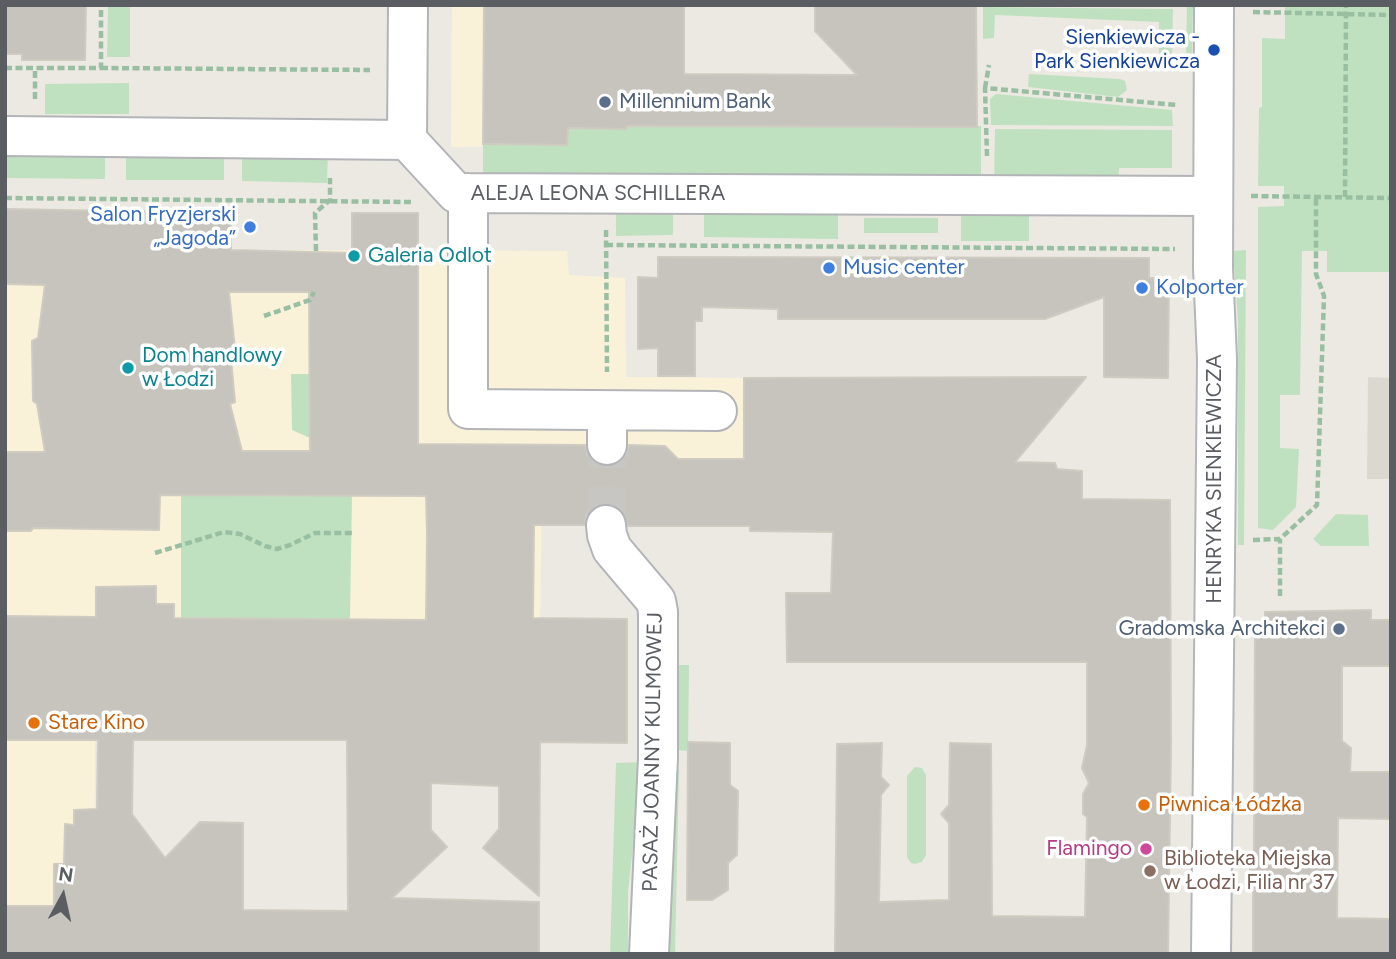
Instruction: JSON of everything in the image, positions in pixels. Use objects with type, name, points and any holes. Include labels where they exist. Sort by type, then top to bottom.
[{"type":"street","points":[[5,136],[407,140],[408,5]]},
{"type":"street","name":"HENRYKA SIENKIEWICZA","points":[[1211,954],[1217,372],[1213,268],[1232,196],[1214,5]]},
{"type":"street","name":"ALEJA LEONA SCHILLERA","points":[[407,140],[462,193],[1232,196]]},
{"type":"street","points":[[462,193],[468,409],[607,428],[717,411]]},
{"type":"street","name":"PASAŻ JOANNY KULMOWEJ","points":[[606,526],[612,550],[656,601],[658,612],[657,758],[649,954]]},
{"type":"path","points":[[101,5],[101,68]]},
{"type":"path","points":[[1345,197],[1346,5]]},
{"type":"path","points":[[1253,12],[1391,15]]},
{"type":"path","points":[[986,127],[985,88],[989,65]]},
{"type":"path","points":[[5,68],[408,70]]},
{"type":"path","points":[[985,88],[1175,105]]},
{"type":"path","points":[[316,251],[315,213],[330,200],[331,139]]},
{"type":"path","points":[[5,198],[431,202],[462,193]]},
{"type":"path","points":[[607,195],[607,428]]},
{"type":"path","points":[[1232,196],[1391,198]]},
{"type":"path","points":[[1251,540],[1280,539],[1317,505],[1324,296],[1316,274],[1316,197]]},
{"type":"path","points":[[606,245],[1180,249]]},
{"type":"path","points":[[264,316],[310,300],[314,292]]},
{"type":"path","points":[[155,553],[224,532],[240,534],[265,546],[277,548],[315,533],[352,533]]},
{"type":"path","points":[[1280,539],[1280,596]]},
{"type":"shaded area","points":[[452,5],[684,5],[628,73],[626,129],[568,129],[567,145],[451,147]]},
{"type":"shaded area","points":[[5,210],[231,213],[232,250],[567,251],[569,275],[625,278],[626,377],[744,378],[742,498],[542,496],[540,618],[388,740],[95,740],[94,954],[5,954]]},
{"type":"shaded area","points":[[1368,377],[1391,378],[1391,479],[1367,479]]},
{"type":"green space","points":[[108,5],[130,5],[130,57],[107,57]]},
{"type":"green space","points":[[1187,5],[1193,5],[1192,53],[1186,53]]},
{"type":"green space","points":[[1285,5],[1391,5],[1391,272],[1327,272],[1327,251],[1302,251],[1300,395],[1280,395],[1280,448],[1299,449],[1296,507],[1273,530],[1258,528],[1258,207],[1284,206],[1284,186],[1258,186],[1259,108],[1262,107],[1262,38],[1285,39]]},
{"type":"green space","points":[[983,7],[1173,9],[1172,58],[1159,57],[1159,22],[995,15],[994,38],[983,39]]},
{"type":"green space","points":[[1029,74],[1120,79],[1125,81],[1127,90],[1118,97],[1028,87]]},
{"type":"green space","points":[[129,83],[129,114],[45,114],[45,84]]},
{"type":"green space","points":[[996,94],[1172,110],[1173,126],[991,125],[990,99]]},
{"type":"green space","points":[[628,126],[981,126],[981,187],[483,183],[483,144],[567,145],[568,128],[626,129]]},
{"type":"green space","points":[[995,129],[1172,130],[1172,168],[1119,168],[1118,188],[994,187]]},
{"type":"green space","points":[[6,150],[105,151],[105,179],[5,178]]},
{"type":"green space","points":[[126,151],[224,152],[224,180],[126,180]]},
{"type":"green space","points":[[242,151],[328,153],[327,183],[242,181]]},
{"type":"green space","points":[[616,207],[673,208],[673,235],[616,236]]},
{"type":"green space","points":[[704,208],[838,210],[838,239],[704,237]]},
{"type":"green space","points":[[961,211],[1029,212],[1029,241],[961,241]]},
{"type":"green space","points":[[864,218],[938,218],[938,233],[864,233]]},
{"type":"green space","points":[[1246,250],[1244,545],[1238,545],[1238,321],[1233,251]]},
{"type":"green space","points":[[291,374],[310,374],[310,438],[292,430]]},
{"type":"green space","points":[[181,495],[352,495],[350,619],[181,618]]},
{"type":"green space","points":[[1336,514],[1368,515],[1369,546],[1321,546],[1313,539]]},
{"type":"green space","points":[[679,665],[689,665],[688,751],[676,750]]},
{"type":"green space","points":[[642,762],[628,892],[628,954],[610,954],[616,763]]},
{"type":"green space","points":[[915,767],[922,768],[926,775],[926,855],[922,862],[915,864],[907,857],[907,776]]},
{"type":"green space","points":[[675,770],[679,770],[675,954],[665,954]]},
{"type":"building","points":[[5,5],[86,5],[85,60],[22,60],[22,54],[5,54]]},
{"type":"building","points":[[484,5],[684,5],[684,74],[857,75],[815,31],[815,5],[976,5],[977,127],[626,126],[626,129],[568,128],[567,145],[483,144]]},
{"type":"building","points":[[5,209],[231,213],[231,250],[352,253],[352,213],[418,213],[418,444],[585,445],[588,456],[597,464],[606,467],[618,464],[626,455],[629,445],[665,446],[678,459],[744,459],[744,378],[1086,377],[1015,462],[1055,463],[1057,469],[1082,471],[1082,499],[1170,500],[1168,954],[835,954],[837,744],[882,743],[881,777],[889,785],[881,795],[879,902],[949,900],[949,823],[941,814],[949,805],[950,743],[991,744],[992,916],[1085,917],[1087,817],[1083,814],[1083,794],[1089,783],[1082,768],[1087,745],[1087,662],[787,662],[786,593],[831,593],[833,532],[750,531],[750,526],[628,526],[623,512],[616,505],[605,503],[593,508],[586,515],[585,525],[534,525],[533,618],[627,619],[627,743],[540,742],[539,896],[483,848],[499,829],[499,786],[431,783],[431,830],[447,847],[392,898],[539,902],[539,954],[5,954],[5,906],[54,906],[54,864],[64,864],[65,824],[74,825],[74,810],[97,809],[98,740],[5,740],[5,616],[96,617],[96,587],[156,586],[156,604],[174,604],[174,618],[426,620],[427,533],[426,496],[160,495],[159,530],[33,528],[31,531],[5,531],[5,452],[45,452],[37,404],[33,401],[32,341],[38,338],[45,285],[5,284]],"holes":[[[229,292],[309,292],[310,451],[242,451],[230,404],[235,402],[231,359],[236,358]],[[133,740],[347,740],[348,911],[243,910],[243,823],[200,822],[165,858],[132,814]]]},
{"type":"building","points":[[658,257],[1149,258],[1149,278],[1169,278],[1168,378],[1104,377],[1104,297],[1045,319],[778,319],[778,309],[702,307],[702,321],[695,321],[695,376],[658,376],[658,348],[638,349],[638,277],[658,278]]},
{"type":"building","points":[[1371,610],[1371,620],[1391,620],[1391,666],[1342,666],[1342,741],[1351,748],[1350,772],[1391,772],[1391,819],[1338,818],[1337,918],[1391,919],[1391,954],[1253,954],[1253,882],[1250,883],[1250,852],[1254,852],[1255,622],[1265,621],[1265,612]]},
{"type":"building","points":[[688,742],[730,743],[730,785],[738,791],[737,855],[728,863],[728,890],[712,900],[687,900]]},
{"type":"tunnel","points":[[606,525],[607,445]]},
{"type":"place","name":"Sienkiewicza - Park Sienkiewicza","points":[[1214,50]]},
{"type":"place","name":"Millennium Bank","points":[[605,102]]},
{"type":"place","name":"Salon Fryzjerski „Jagoda”","points":[[250,227]]},
{"type":"place","name":"Galeria Odlot","points":[[354,256]]},
{"type":"place","name":"Music center","points":[[829,268]]},
{"type":"place","name":"Kolporter","points":[[1142,288]]},
{"type":"place","name":"Dom handlowy w Łodzi","points":[[128,368]]},
{"type":"place","name":"Gradomska Architekci","points":[[1339,629]]},
{"type":"place","name":"Stare Kino","points":[[34,723]]},
{"type":"place","name":"Piwnica Łódzka","points":[[1144,805]]},
{"type":"place","name":"Flamingo","points":[[1146,849]]},
{"type":"place","name":"Biblioteka Miejska w Łodzi, Filia nr 37","points":[[1150,871]]}]
